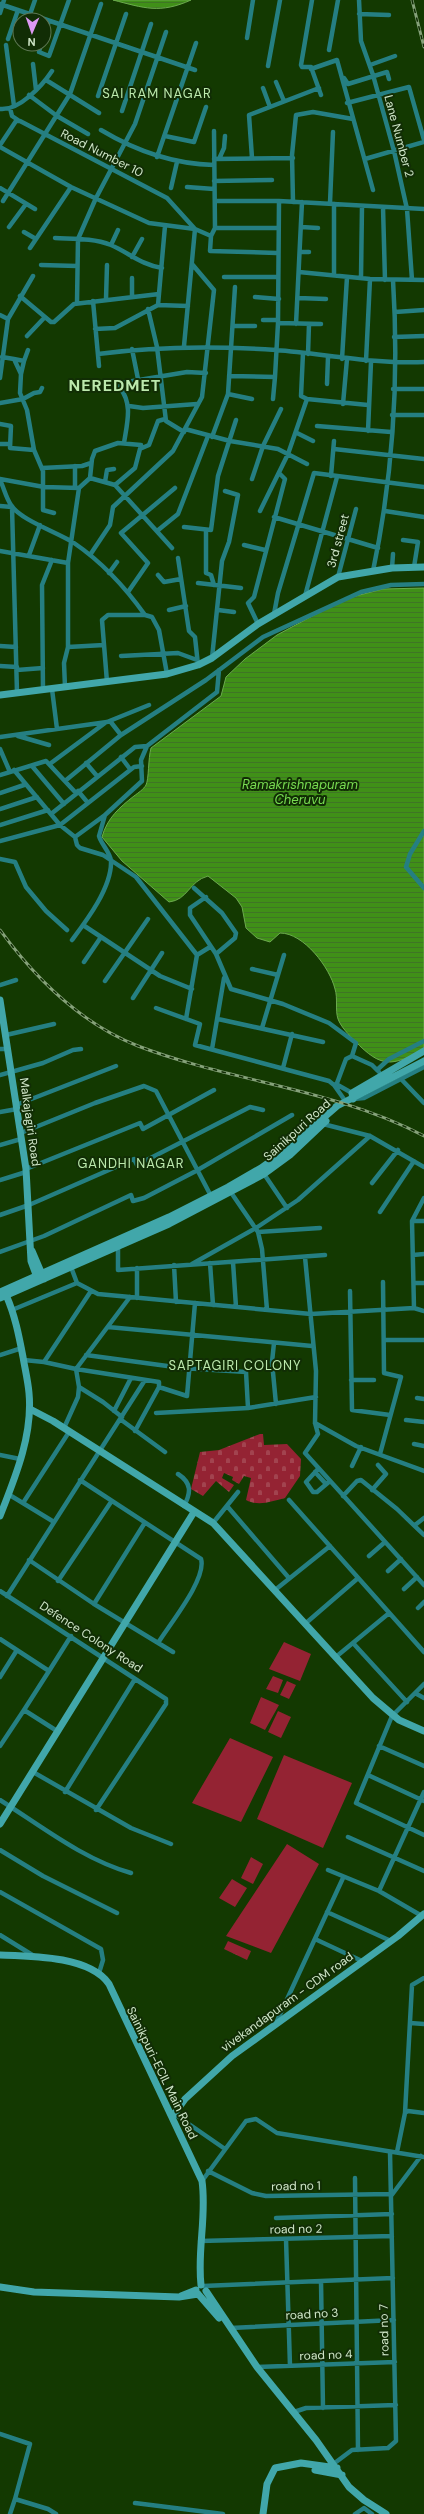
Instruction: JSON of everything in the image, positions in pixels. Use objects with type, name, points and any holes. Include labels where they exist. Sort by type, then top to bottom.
[{"type":"street","points":[[31,12],[35,0]]},
{"type":"street","points":[[52,48],[69,0]]},
{"type":"street","points":[[247,38],[253,0]]},
{"type":"street","points":[[268,66],[280,0]]},
{"type":"street","points":[[312,0],[301,64],[302,67],[310,66],[321,95]]},
{"type":"street","points":[[329,50],[338,0]]},
{"type":"street","name":"Lane Number 2","points":[[359,0],[361,41],[374,75],[378,95],[394,151],[407,209],[412,280]]},
{"type":"street","points":[[0,12],[2,3],[24,12]]},
{"type":"street","points":[[3,201],[70,94],[101,4]]},
{"type":"street","points":[[8,39],[18,10]]},
{"type":"street","points":[[98,96],[126,14]]},
{"type":"street","points":[[359,14],[389,15]]},
{"type":"street","points":[[52,22],[195,70]]},
{"type":"street","points":[[122,111],[151,24]]},
{"type":"street","points":[[77,303],[78,239],[96,198],[135,124],[166,32]]},
{"type":"street","points":[[157,157],[189,68],[196,43]]},
{"type":"street","points":[[6,44],[12,116],[18,120],[0,146],[27,163],[71,187],[149,223],[195,229],[211,236]]},
{"type":"street","points":[[39,52],[49,56],[50,52]]},
{"type":"street","points":[[370,65],[395,56]]},
{"type":"street","points":[[311,69],[336,60],[374,190]]},
{"type":"street","points":[[339,62],[346,84],[387,72],[389,79]]},
{"type":"street","points":[[33,64],[36,90]]},
{"type":"street","points":[[0,109],[12,107],[36,90],[46,80],[52,71]]},
{"type":"street","points":[[46,80],[99,113]]},
{"type":"street","points":[[276,82],[284,101]]},
{"type":"street","points":[[348,103],[409,87],[424,141],[365,159]]},
{"type":"street","points":[[263,88],[270,107]]},
{"type":"street","points":[[252,158],[248,116],[319,88]]},
{"type":"street","points":[[29,95],[57,116],[88,134]]},
{"type":"street","points":[[165,136],[194,142],[206,107]]},
{"type":"street","points":[[293,202],[293,158],[296,115],[313,112],[353,119]]},
{"type":"street","name":"Road Number 10","points":[[18,120],[110,170],[167,198],[195,229]]},
{"type":"street","points":[[101,130],[124,144],[157,157],[177,162],[214,166]]},
{"type":"street","points":[[214,131],[217,159]]},
{"type":"street","points":[[333,132],[332,203],[334,275]]},
{"type":"street","points":[[225,136],[224,148],[214,166],[215,228],[211,236],[210,249],[212,252],[277,253]]},
{"type":"street","points":[[217,159],[293,158]]},
{"type":"street","points":[[172,188],[177,162]]},
{"type":"street","points":[[214,181],[272,180]]},
{"type":"street","points":[[30,248],[71,187]]},
{"type":"street","points":[[186,187],[214,189]]},
{"type":"street","points":[[0,188],[35,209]]},
{"type":"street","points":[[215,201],[332,203],[424,209]]},
{"type":"street","points":[[273,399],[279,299],[277,253],[279,201]]},
{"type":"street","points":[[296,324],[302,202]]},
{"type":"street","points":[[9,227],[26,204]]},
{"type":"street","points":[[361,278],[362,206]]},
{"type":"street","points":[[384,207],[385,280]]},
{"type":"street","points":[[158,305],[165,226]]},
{"type":"street","points":[[301,227],[318,228]]},
{"type":"street","points":[[215,228],[278,228]]},
{"type":"street","points":[[184,346],[195,229]]},
{"type":"street","points":[[111,245],[118,230]]},
{"type":"street","points":[[24,232],[36,239]]},
{"type":"street","points":[[55,238],[97,240],[111,245],[149,266],[162,268]]},
{"type":"street","points":[[132,257],[142,239]]},
{"type":"street","points":[[300,252],[309,252]]},
{"type":"street","points":[[90,555],[110,524],[113,507],[155,471],[173,451],[202,397],[206,373],[214,290],[192,264]]},
{"type":"street","points":[[41,265],[77,266]]},
{"type":"street","points":[[106,299],[107,266]]},
{"type":"street","points":[[299,272],[385,280],[424,280]]},
{"type":"street","points":[[0,378],[2,336],[8,319],[33,276]]},
{"type":"street","points":[[224,277],[278,277]]},
{"type":"street","points":[[343,404],[347,277]]},
{"type":"street","points":[[132,278],[132,296]]},
{"type":"street","points":[[368,431],[370,279]]},
{"type":"street","points":[[373,571],[385,511],[392,455],[395,312],[393,280]]},
{"type":"street","points":[[157,531],[178,514],[228,394],[234,326],[235,287]]},
{"type":"street","points":[[20,296],[45,317],[54,322],[77,303],[160,294]]},
{"type":"street","points":[[255,297],[279,299]]},
{"type":"street","points":[[298,298],[326,299]]},
{"type":"street","points":[[93,301],[99,366]]},
{"type":"street","points":[[95,329],[115,328],[158,305],[188,306]]},
{"type":"street","points":[[148,309],[161,375],[165,419],[167,423],[184,430],[230,441],[278,449],[307,464]]},
{"type":"street","points":[[395,312],[424,310]]},
{"type":"street","points":[[0,315],[8,319]]},
{"type":"street","points":[[27,336],[45,317]]},
{"type":"street","points":[[263,320],[296,324],[321,324]]},
{"type":"street","points":[[309,324],[300,393],[307,400],[368,405]]},
{"type":"street","points":[[234,326],[256,326]]},
{"type":"street","points":[[394,337],[424,336]]},
{"type":"street","points":[[98,354],[132,349],[184,346],[276,350],[328,358],[368,362],[424,362]]},
{"type":"street","points":[[132,349],[138,379]]},
{"type":"street","points":[[28,350],[21,374],[20,393],[23,399],[34,450],[42,468],[44,487],[43,510],[54,513]]},
{"type":"street","points":[[2,357],[24,361]]},
{"type":"street","points":[[327,384],[328,358]]},
{"type":"street","points":[[14,359],[21,374]]},
{"type":"street","points":[[124,443],[129,406],[127,397],[120,385],[123,381],[187,372],[206,373]]},
{"type":"street","points":[[229,376],[275,378]]},
{"type":"street","points":[[0,403],[23,399],[34,393],[41,392],[42,388]]},
{"type":"street","points":[[393,389],[424,389]]},
{"type":"street","points":[[228,394],[252,399]]},
{"type":"street","points":[[260,511],[288,454],[307,400]]},
{"type":"street","points":[[129,406],[143,408],[197,404]]},
{"type":"street","points":[[252,479],[263,446],[281,409]]},
{"type":"street","points":[[392,415],[424,415]]},
{"type":"street","points":[[115,485],[135,468],[142,448],[149,445],[158,421],[165,419]]},
{"type":"street","points":[[184,528],[206,531],[212,529],[218,476],[236,420]]},
{"type":"street","points":[[0,424],[12,426],[10,444],[11,449],[34,450]]},
{"type":"street","points":[[317,426],[392,432]]},
{"type":"street","points":[[296,433],[313,441]]},
{"type":"street","points":[[331,476],[334,441]]},
{"type":"street","points":[[0,480],[44,487],[77,488],[90,478],[91,463],[95,451],[124,443],[138,444],[142,448]]},
{"type":"street","points":[[0,444],[10,444]]},
{"type":"street","points":[[334,448],[424,459]]},
{"type":"street","points":[[42,468],[75,466],[91,463]]},
{"type":"street","points":[[65,687],[64,663],[68,647],[68,563],[72,542],[77,488],[75,466]]},
{"type":"street","points":[[105,482],[107,470],[114,469]]},
{"type":"street","points":[[258,624],[248,603],[254,597],[274,517],[286,478],[279,473]]},
{"type":"street","points":[[274,614],[298,524],[314,473],[388,484],[424,487]]},
{"type":"street","points":[[305,596],[337,477]]},
{"type":"street","points":[[90,478],[115,485],[172,548]]},
{"type":"street","points":[[0,480],[12,507],[17,693]]},
{"type":"street","points":[[128,592],[148,563],[120,533],[174,488]]},
{"type":"street","points":[[212,658],[218,610],[216,585],[222,561],[229,542],[238,495],[225,491]]},
{"type":"street","points":[[0,506],[12,507],[40,525],[72,542],[90,555],[128,592],[145,615]]},
{"type":"street","name":"3rd street","points":[[338,577],[356,509]]},
{"type":"street","points":[[385,511],[424,517]]},
{"type":"street","points":[[274,517],[378,548]]},
{"type":"street","points":[[29,555],[40,525]]},
{"type":"street","points":[[206,531],[206,573],[211,575],[216,585]]},
{"type":"street","points":[[403,540],[418,542],[414,567]]},
{"type":"street","points":[[244,546],[266,550]]},
{"type":"street","points":[[0,551],[68,563]]},
{"type":"street","points":[[392,568],[393,554]]},
{"type":"street","points":[[178,558],[189,631],[195,636],[198,663]]},
{"type":"street","points":[[43,690],[42,585],[52,560]]},
{"type":"street","points":[[109,573],[117,562]]},
{"type":"street","points":[[0,695],[167,674],[212,658],[258,624],[338,577],[392,568],[424,567]]},
{"type":"street","points":[[158,575],[164,582],[181,580]]},
{"type":"street","points":[[198,583],[241,588]]},
{"type":"street","points":[[65,781],[121,735],[219,670],[263,637],[361,592],[391,586],[424,584]]},
{"type":"street","points":[[169,610],[186,606]]},
{"type":"street","points":[[218,610],[234,612]]},
{"type":"street","points":[[107,682],[102,620],[105,616],[145,615],[152,617],[159,630],[167,674]]},
{"type":"street","points":[[68,647],[104,645]]},
{"type":"street","points":[[0,646],[16,647]]},
{"type":"street","points":[[121,656],[164,654],[188,655],[198,663]]},
{"type":"street","points":[[0,666],[17,668],[43,668]]},
{"type":"street","points":[[0,825],[50,812],[64,804],[77,792],[135,747],[146,746],[211,699],[217,692],[219,670]]},
{"type":"street","points":[[52,689],[57,729]]},
{"type":"street","points":[[0,737],[15,736],[108,721],[149,705]]},
{"type":"street","points":[[108,721],[121,735]]},
{"type":"street","points":[[51,763],[108,721]]},
{"type":"street","points":[[15,736],[49,745]]},
{"type":"street","points":[[75,837],[106,815],[142,781],[143,754],[146,746]]},
{"type":"street","points":[[0,750],[12,771],[60,825],[75,837],[77,845],[80,848],[111,860],[136,877],[197,955],[186,1019]]},
{"type":"street","points":[[122,757],[130,769]]},
{"type":"street","points":[[0,775],[44,761],[51,763],[65,781],[88,803]]},
{"type":"street","points":[[86,763],[98,776]]},
{"type":"street","points":[[32,766],[64,804]]},
{"type":"street","points":[[0,841],[60,825],[130,769],[142,766]]},
{"type":"street","points":[[0,792],[24,784]]},
{"type":"street","points":[[0,809],[37,798]]},
{"type":"street","points":[[72,940],[103,893],[111,860],[99,836],[106,815]]},
{"type":"street","points":[[424,831],[410,854],[406,867],[424,888]]},
{"type":"street","points":[[0,859],[15,862],[26,887],[46,911],[67,930]]},
{"type":"street","points":[[194,888],[206,897],[236,933],[235,938],[216,954]]},
{"type":"street","points":[[206,897],[190,908],[189,911],[216,954],[224,978],[231,989],[270,1000],[329,1023],[356,1043],[352,1056],[346,1059],[336,1084]]},
{"type":"street","points":[[105,981],[148,919]]},
{"type":"street","points":[[83,925],[160,976],[192,989]]},
{"type":"street","points":[[84,962],[101,937]]},
{"type":"street","points":[[197,955],[210,946]]},
{"type":"street","points":[[133,998],[162,953]]},
{"type":"street","points":[[262,1028],[284,955]]},
{"type":"street","points":[[252,969],[278,975]]},
{"type":"street","points":[[212,1049],[224,978]]},
{"type":"street","points":[[0,985],[16,980]]},
{"type":"street","name":"Malkajagiri Road","points":[[0,1002],[1,1015],[6,1035],[4,1049],[12,1073],[26,1170],[31,1245],[40,1278]]},
{"type":"street","points":[[156,1008],[200,1024],[195,1045],[283,1068],[336,1084],[348,1100]]},
{"type":"street","points":[[218,1020],[292,1034],[323,1042]]},
{"type":"street","points":[[6,1035],[54,1024]]},
{"type":"street","points":[[283,1068],[292,1034]]},
{"type":"street","points":[[348,1100],[379,1073],[389,1059],[424,1041]]},
{"type":"street","points":[[0,1075],[12,1073],[73,1050],[81,1050]]},
{"type":"street","points":[[379,1073],[424,1051]]},
{"type":"street","points":[[352,1056],[372,1064],[379,1073]]},
{"type":"street","points":[[348,1100],[424,1061]]},
{"type":"street","points":[[0,1112],[16,1107],[116,1066]]},
{"type":"street","points":[[348,1100],[364,1098],[424,1067]]},
{"type":"street","points":[[401,1079],[424,1103]]},
{"type":"street","points":[[336,1084],[348,1100]]},
{"type":"street","points":[[0,1145],[95,1103],[144,1086],[156,1091],[196,1171],[211,1196]]},
{"type":"street","points":[[0,1180],[140,1123],[143,1129],[214,1090]]},
{"type":"street","name":"Sainikpuri Road","points":[[2,1295],[211,1196],[229,1190],[264,1174],[290,1155],[348,1100]]},
{"type":"street","name":"Sainikpuri Road","points":[[40,1278],[71,1267],[169,1224],[229,1190],[286,1150],[320,1120],[348,1100]]},
{"type":"street","points":[[0,1215],[29,1205],[134,1159],[137,1165],[250,1107],[264,1110]]},
{"type":"street","points":[[0,1252],[31,1245],[131,1195],[133,1201],[144,1198],[196,1171],[292,1115]]},
{"type":"street","points":[[323,1124],[370,1136],[398,1150],[424,1167]]},
{"type":"street","points":[[190,1265],[257,1230],[287,1208],[370,1136]]},
{"type":"street","points":[[372,1183],[398,1150]]},
{"type":"street","points":[[380,1212],[414,1161]]},
{"type":"street","points":[[264,1174],[287,1208]]},
{"type":"street","points":[[229,1190],[257,1230],[263,1261],[267,1310]]},
{"type":"street","points":[[414,1308],[414,1255],[412,1221],[424,1198]]},
{"type":"street","points":[[412,1221],[424,1221]]},
{"type":"street","points":[[257,1230],[320,1228]]},
{"type":"street","points":[[118,1246],[118,1270],[174,1265],[263,1261],[325,1255]]},
{"type":"street","points":[[414,1255],[424,1254]]},
{"type":"street","points":[[305,1257],[311,1314],[312,1346],[316,1371],[315,1424],[318,1434],[305,1453],[328,1483],[343,1496],[423,1583]]},
{"type":"street","points":[[233,1262],[236,1307]]},
{"type":"street","points":[[210,1263],[213,1305]]},
{"type":"street","points":[[174,1265],[176,1302]]},
{"type":"street","points":[[71,1267],[77,1283],[91,1291],[137,1298],[311,1314],[384,1309],[414,1308],[424,1310]]},
{"type":"street","points":[[137,1268],[137,1298]]},
{"type":"street","points":[[380,1454],[402,1377],[384,1373],[383,1282]]},
{"type":"street","points":[[12,1310],[77,1283]]},
{"type":"street","points":[[414,1283],[424,1283]]},
{"type":"street","points":[[44,1362],[91,1291]]},
{"type":"street","points":[[350,1291],[352,1410],[390,1415]]},
{"type":"street","points":[[0,1516],[20,1459],[29,1425],[30,1409],[22,1348],[12,1310],[2,1295]]},
{"type":"street","points":[[24,1503],[67,1430],[78,1398],[79,1387],[76,1369],[130,1297]]},
{"type":"street","points":[[159,1387],[187,1396],[195,1303]]},
{"type":"street","points":[[108,1327],[312,1346]]},
{"type":"street","points":[[384,1340],[424,1340]]},
{"type":"street","points":[[274,1343],[272,1362],[276,1404]]},
{"type":"street","points":[[0,1355],[22,1348]]},
{"type":"street","points":[[86,1355],[246,1372],[248,1408]]},
{"type":"street","points":[[24,1360],[44,1362],[76,1369],[159,1382],[159,1387],[136,1431]]},
{"type":"street","points":[[114,1411],[131,1378]]},
{"type":"street","points":[[7,1596],[145,1380]]},
{"type":"street","points":[[351,1380],[374,1380]]},
{"type":"street","points":[[79,1387],[114,1411],[136,1431],[165,1452]]},
{"type":"street","points":[[156,1413],[248,1408],[316,1397]]},
{"type":"street","points":[[417,1398],[424,1399]]},
{"type":"street","points":[[30,1409],[67,1430],[184,1506],[213,1523],[337,1656],[373,1698],[392,1716],[424,1732]]},
{"type":"street","points":[[406,1420],[424,1422]]},
{"type":"street","points":[[315,1424],[361,1448],[424,1471]]},
{"type":"street","points":[[414,1444],[424,1446]]},
{"type":"street","points":[[352,1466],[361,1448]]},
{"type":"street","points":[[0,1455],[20,1459]]},
{"type":"street","points":[[372,1490],[386,1474],[378,1465]]},
{"type":"street","points":[[317,1470],[306,1483],[313,1492],[317,1492],[328,1483]]},
{"type":"street","points":[[178,1474],[187,1480],[190,1489],[184,1506]]},
{"type":"street","points":[[80,1480],[144,1524],[201,1559],[202,1563],[196,1586],[158,1643]]},
{"type":"street","points":[[343,1496],[359,1480],[415,1525],[424,1535]]},
{"type":"street","points":[[213,1523],[238,1492]]},
{"type":"street","points":[[8,1494],[54,1522]]},
{"type":"street","points":[[289,1500],[388,1614],[424,1652]]},
{"type":"street","points":[[58,1581],[111,1502]]},
{"type":"street","points":[[227,1506],[288,1578]]},
{"type":"street","points":[[0,1824],[57,1731],[105,1658],[194,1512]]},
{"type":"street","points":[[415,1525],[424,1518]]},
{"type":"street","points":[[94,1604],[144,1524]]},
{"type":"street","points":[[369,1556],[385,1542]]},
{"type":"street","points":[[275,1590],[288,1578],[330,1546]]},
{"type":"street","points":[[388,1571],[401,1559]]},
{"type":"street","points":[[29,1560],[58,1581],[173,1652]]},
{"type":"street","points":[[404,1589],[417,1577]]},
{"type":"street","points":[[306,1623],[357,1579]]},
{"type":"street","name":"Defence Colony Road","points":[[0,1591],[164,1697],[166,1704],[96,1810]]},
{"type":"street","points":[[418,1608],[424,1602]]},
{"type":"street","points":[[337,1656],[388,1614]]},
{"type":"street","points":[[0,1746],[71,1636]]},
{"type":"street","points":[[0,1639],[49,1671]]},
{"type":"street","points":[[354,1643],[407,1702]]},
{"type":"street","points":[[0,1677],[17,1650]]},
{"type":"street","points":[[65,1792],[135,1679]]},
{"type":"street","points":[[424,1684],[392,1716],[356,1803],[424,1835]]},
{"type":"street","points":[[415,1693],[424,1698]]},
{"type":"street","points":[[24,1710],[57,1731]]},
{"type":"street","points":[[380,1746],[424,1766]]},
{"type":"street","points":[[33,1772],[96,1810],[139,1832],[171,1844]]},
{"type":"street","points":[[368,1775],[422,1800]]},
{"type":"street","points":[[379,1891],[407,1826],[422,1800],[424,1792]]},
{"type":"street","points":[[0,1800],[111,1868],[132,1873]]},
{"type":"street","points":[[348,1837],[394,1856],[424,1871]]},
{"type":"street","points":[[0,1850],[43,1876],[117,1913]]},
{"type":"street","points":[[328,1870],[343,1878],[379,1891],[423,1915]]},
{"type":"street","points":[[277,2021],[343,1878]]},
{"type":"street","points":[[0,1892],[101,1949],[103,1960],[99,1973],[78,1965],[35,1957],[0,1955]]},
{"type":"street","points":[[327,1912],[391,1941]]},
{"type":"street","name":"vivekandapuram - CDM road","points":[[173,2115],[185,2099],[232,2056],[277,2021],[391,1941],[423,1915]]},
{"type":"street","points":[[0,1935],[35,1957]]},
{"type":"street","points":[[315,1939],[362,1961]]},
{"type":"street","name":"Sainikpuri-ECIL Main Road","points":[[99,1973],[109,1984],[173,2115],[202,2181],[204,2202],[200,2241],[200,2290]]},
{"type":"street","points":[[397,2152],[405,2113],[412,1985],[424,1978]]},
{"type":"street","points":[[410,2023],[424,2024]]},
{"type":"street","points":[[405,2113],[408,2111],[424,2114]]},
{"type":"street","points":[[173,2115],[225,2149]]},
{"type":"street","points":[[202,2181],[246,2122],[256,2119],[278,2133],[390,2152],[423,2156]]},
{"type":"street","name":"road no 7","points":[[339,2469],[350,2452],[388,2448],[394,2445],[396,2437],[390,2152]]},
{"type":"street","points":[[391,2195],[423,2156]]},
{"type":"street","name":"road no 1","points":[[208,2171],[252,2193],[266,2196],[391,2195]]},
{"type":"street","points":[[355,2178],[358,2450]]},
{"type":"street","points":[[276,2218],[392,2214]]},
{"type":"street","name":"road no 2","points":[[200,2241],[392,2236]]},
{"type":"street","points":[[286,2239],[290,2366]]},
{"type":"street","points":[[0,2287],[34,2292],[179,2297],[200,2290],[287,2282],[393,2278]]},
{"type":"street","points":[[322,2281],[323,2408]]},
{"type":"street","points":[[200,2290],[231,2328],[236,2337]]},
{"type":"street","points":[[200,2290],[257,2367],[339,2469],[359,2492],[389,2514]]},
{"type":"street","name":"road no 3","points":[[231,2328],[394,2320]]},
{"type":"street","name":"road no 4","points":[[257,2367],[395,2362]]},
{"type":"street","points":[[294,2412],[323,2408],[396,2405]]},
{"type":"street","points":[[0,2434],[30,2444],[10,2514]]},
{"type":"street","points":[[263,2514],[270,2475],[279,2466],[293,2464],[339,2469],[357,2495],[386,2514]]},
{"type":"street","points":[[15,2499],[56,2514]]},
{"type":"street","points":[[135,2503],[224,2514]]},
{"type":"street","points":[[356,2513],[364,2508],[372,2514]]},
{"type":"green space","points":[[263,1434],[264,1445],[287,1444],[301,1459],[300,1476],[285,1498],[266,1503],[256,1503],[246,1500],[251,1478],[244,1476],[239,1484],[232,1480],[233,1477],[224,1473],[222,1478],[234,1485],[229,1492],[216,1481],[203,1496],[191,1489],[200,1452],[219,1450]]},
{"type":"green space","points":[[284,1642],[311,1654],[300,1681],[269,1669]]},
{"type":"green space","points":[[273,1676],[283,1680],[278,1693],[266,1689]]},
{"type":"green space","points":[[287,1681],[296,1685],[289,1699],[280,1695]]},
{"type":"green space","points":[[261,1697],[279,1705],[265,1730],[250,1723]]},
{"type":"green space","points":[[278,1711],[291,1717],[281,1738],[268,1732]]},
{"type":"green space","points":[[230,1738],[273,1757],[241,1822],[192,1803]]},
{"type":"green space","points":[[284,1755],[352,1783],[323,1848],[257,1819]]},
{"type":"green space","points":[[287,1844],[319,1864],[271,1953],[226,1936]]},
{"type":"green space","points":[[251,1857],[263,1864],[253,1884],[241,1878]]},
{"type":"green space","points":[[232,1879],[247,1888],[235,1907],[219,1898]]},
{"type":"green space","points":[[228,1941],[251,1951],[247,1960],[224,1949]]},
{"type":"water","points":[[113,0],[191,0],[170,7],[152,8]]},
{"type":"water","name":"Ramakrishnapuram Cheruvu","points":[[424,588],[424,1049],[403,1059],[387,1062],[372,1056],[364,1050],[341,1025],[337,1015],[336,993],[328,971],[307,945],[289,935],[280,933],[270,942],[257,938],[246,928],[242,907],[236,898],[208,876],[202,878],[180,898],[169,902],[122,861],[102,837],[107,824],[115,814],[146,785],[151,748],[221,696],[226,677],[245,659],[277,635],[344,599],[383,589]]},
{"type":"railway","points":[[412,0],[424,47]]},
{"type":"railway","points":[[0,930],[28,965],[61,998],[79,1012],[117,1037],[138,1046],[210,1069],[319,1096],[355,1107],[390,1120],[424,1136]]},
{"type":"district","name":"SAI RAM NAGAR","points":[[157,93]]},
{"type":"district","name":"NEREDMET","points":[[115,385]]},
{"type":"district","name":"GANDHI NAGAR","points":[[131,1163]]},
{"type":"district","name":"SAPTAGIRI COLONY","points":[[235,1365]]}]
